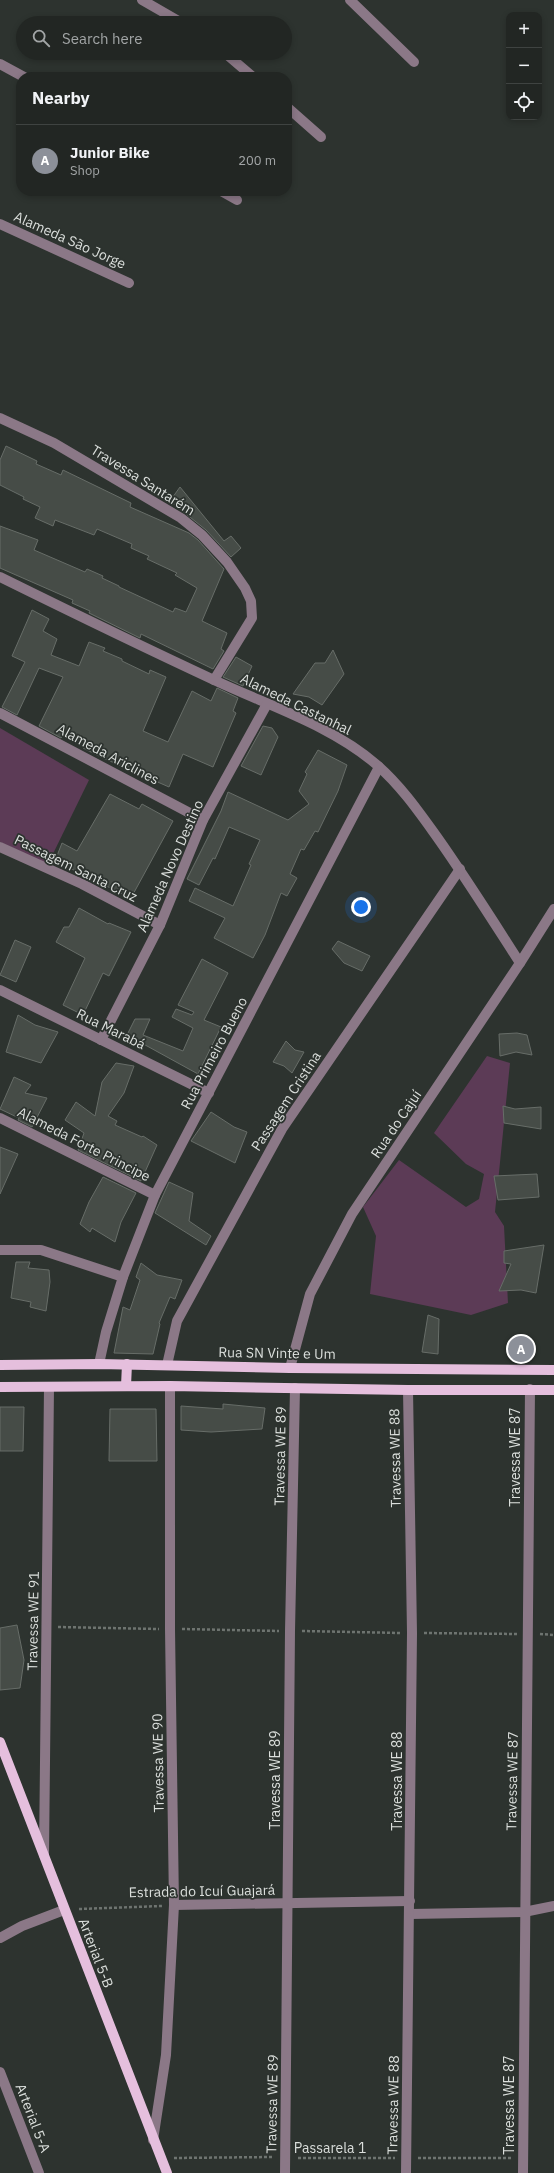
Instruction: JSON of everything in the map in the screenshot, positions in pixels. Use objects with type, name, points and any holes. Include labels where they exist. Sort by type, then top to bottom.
[{"type":"main road","name":"Rua SN Vinte e Um","points":[[0,1365],[127,1364],[290,1368],[554,1370]]},
{"type":"main road","points":[[126,1386],[127,1364]]},
{"type":"main road","points":[[0,1387],[170,1386],[408,1390],[554,1390]]},
{"type":"main road","name":"Arterial 5-B","points":[[0,1742],[167,2173]]},
{"type":"street","points":[[142,0],[170,16]]},
{"type":"street","points":[[350,0],[414,62]]},
{"type":"street","points":[[233,60],[247,72]]},
{"type":"street","points":[[0,64],[16,73]]},
{"type":"street","points":[[292,111],[321,137]]},
{"type":"street","points":[[230,196],[238,200]]},
{"type":"street","name":"Alameda São Jorge","points":[[0,224],[129,282]]},
{"type":"street","name":"Travessa Santarém","points":[[0,418],[54,442],[181,518],[202,535],[227,562],[245,588],[250,601],[252,618],[214,680]]},
{"type":"street","name":"Alameda Castanhal","points":[[0,577],[214,680],[297,717],[346,742],[379,767],[398,786],[418,811],[460,869],[520,963]]},
{"type":"street","name":"Alameda Novo Destino","points":[[101,1040],[160,925],[203,820],[267,704]]},
{"type":"street","name":"Alameda Ariclines","points":[[0,713],[203,820]]},
{"type":"street","name":"Rua Primeiro Bueno","points":[[99,1364],[106,1332],[123,1277],[155,1196],[379,767]]},
{"type":"street","name":"Passagem Santa Cruz","points":[[0,847],[82,884],[160,925]]},
{"type":"street","name":"Passagem Cristina","points":[[167,1365],[177,1321],[282,1129],[460,869]]},
{"type":"street","name":"Rua do Cajuí","points":[[290,1368],[310,1294],[352,1214],[520,963],[554,909]]},
{"type":"street","name":"Rua Marabá","points":[[0,990],[209,1093]]},
{"type":"street","name":"Alameda Forte Principe","points":[[0,1118],[155,1196]]},
{"type":"street","points":[[0,1250],[41,1250],[123,1277]]},
{"type":"street","name":"Travessa WE 90","points":[[153,2140],[166,2055],[174,1905],[170,1629],[170,1386]]},
{"type":"street","name":"Travessa WE 91","points":[[44,1856],[49,1387]]},
{"type":"street","name":"Travessa WE 89","points":[[286,2173],[290,1631],[295,1388]]},
{"type":"street","name":"Travessa WE 87","points":[[523,2173],[524,1912],[530,1389]]},
{"type":"street","name":"Travessa WE 88","points":[[406,2173],[412,1633],[408,1390]]},
{"type":"street","name":"Estrada do Icuí Guajará","points":[[174,1905],[410,1902]]},
{"type":"street","points":[[410,1914],[524,1912],[554,1906]]},
{"type":"street","points":[[0,1938],[22,1926],[64,1910]]},
{"type":"street","name":"Arterial 5-A","points":[[0,2072],[39,2173]]},
{"type":"path","name":"Estrada do Icuí Guajará","points":[[64,1910],[174,1905]]},
{"type":"path","name":"Passarela 1","points":[[161,2158],[523,2158]]},
{"type":"shaded area","points":[[0,728],[89,780],[48,864],[0,842]]},
{"type":"shaded area","points":[[487,1056],[510,1063],[495,1212],[504,1226],[508,1303],[471,1315],[370,1294],[376,1236],[363,1207],[399,1160],[466,1207],[479,1199],[484,1174],[466,1164],[434,1133]]},
{"type":"building","points":[[6,446],[37,461],[36,464],[61,475],[63,470],[131,503],[130,507],[189,533],[198,540],[224,569],[202,621],[227,633],[221,649],[224,651],[213,669],[141,634],[140,638],[89,613],[90,611],[72,603],[73,600],[0,568],[0,526],[38,540],[34,550],[85,572],[87,569],[103,576],[102,578],[119,587],[173,612],[175,608],[186,612],[197,588],[175,575],[177,573],[147,559],[149,556],[131,548],[132,544],[97,529],[94,535],[55,520],[53,526],[35,518],[40,507],[0,485],[0,460]]},
{"type":"building","points":[[180,487],[224,541],[231,536],[241,548],[231,557],[206,530],[170,501]]},
{"type":"building","points":[[32,610],[49,619],[43,631],[57,639],[51,655],[79,666],[89,642],[105,648],[103,651],[122,659],[122,661],[149,674],[150,670],[166,677],[143,731],[168,742],[192,691],[211,701],[217,688],[238,698],[233,711],[236,713],[213,767],[183,754],[169,787],[83,748],[85,744],[63,735],[61,738],[39,726],[63,677],[39,668],[17,715],[2,707],[25,662],[12,656]]},
{"type":"building","points":[[333,650],[344,674],[322,705],[309,697],[293,694],[315,663],[325,663]]},
{"type":"building","points":[[236,657],[252,666],[243,686],[223,677]]},
{"type":"building","points":[[263,726],[272,728],[278,737],[261,775],[241,766]]},
{"type":"building","points":[[318,750],[347,765],[338,791],[318,832],[315,831],[304,850],[301,849],[290,874],[297,878],[287,896],[281,893],[265,935],[253,958],[214,938],[225,918],[189,901],[195,888],[233,906],[260,840],[229,827],[215,859],[213,858],[199,885],[187,879],[221,811],[228,792],[288,820],[309,804],[299,791],[307,774],[305,772]]},
{"type":"building","points":[[110,794],[139,809],[142,804],[173,821],[131,898],[55,861],[62,843],[77,851]]},
{"type":"building","points":[[79,908],[108,924],[109,923],[131,932],[109,976],[103,973],[83,1015],[63,1005],[85,958],[56,942],[64,927],[69,927]]},
{"type":"building","points":[[15,940],[31,947],[16,982],[0,975]]},
{"type":"building","points":[[338,941],[370,956],[362,971],[344,963],[332,949]]},
{"type":"building","points":[[202,959],[228,973],[204,1020],[221,1027],[198,1074],[127,1035],[135,1019],[150,1019],[143,1035],[183,1051],[193,1028],[172,1017],[176,1009],[192,1015],[194,1012],[178,1005]]},
{"type":"building","points":[[18,1015],[35,1025],[58,1032],[41,1063],[6,1052]]},
{"type":"building","points":[[517,1033],[527,1035],[532,1055],[516,1052],[500,1056],[499,1034]]},
{"type":"building","points":[[286,1041],[295,1050],[304,1052],[292,1073],[284,1066],[273,1062]]},
{"type":"building","points":[[116,1063],[134,1066],[124,1093],[108,1116],[117,1121],[115,1125],[142,1137],[143,1136],[157,1145],[141,1181],[78,1150],[84,1133],[65,1120],[76,1102],[95,1116],[102,1082]]},
{"type":"building","points":[[14,1077],[31,1085],[25,1093],[47,1098],[32,1127],[18,1120],[19,1118],[0,1109]]},
{"type":"building","points":[[503,1106],[515,1109],[541,1107],[541,1129],[504,1123]]},
{"type":"building","points":[[211,1112],[234,1127],[247,1132],[235,1163],[191,1141]]},
{"type":"building","points":[[0,1147],[18,1154],[0,1194]]},
{"type":"building","points":[[537,1174],[539,1197],[498,1200],[494,1176]]},
{"type":"building","points":[[103,1177],[136,1193],[121,1222],[115,1242],[92,1228],[90,1232],[80,1224],[89,1202]]},
{"type":"building","points":[[169,1182],[193,1193],[189,1221],[211,1236],[206,1245],[155,1213]]},
{"type":"building","points":[[544,1245],[536,1293],[521,1290],[499,1291],[511,1264],[504,1263],[504,1251]]},
{"type":"building","points":[[16,1262],[30,1262],[28,1268],[49,1270],[50,1282],[46,1311],[30,1307],[31,1302],[11,1298]]},
{"type":"building","points":[[141,1263],[157,1275],[182,1280],[175,1299],[170,1297],[159,1323],[153,1354],[114,1353],[123,1307],[130,1310],[140,1280],[136,1277]]},
{"type":"building","points":[[428,1315],[439,1319],[438,1354],[422,1352]]},
{"type":"building","points":[[223,1404],[265,1408],[262,1429],[211,1432],[181,1430],[181,1406],[223,1409]]},
{"type":"building","points":[[0,1407],[24,1407],[23,1451],[0,1451]]},
{"type":"building","points":[[110,1409],[156,1409],[157,1461],[109,1461]]},
{"type":"building","points":[[17,1625],[24,1660],[20,1688],[0,1690],[0,1628]]},
{"type":"place","name":"Junior Bike","points":[[521,1349]]}]
